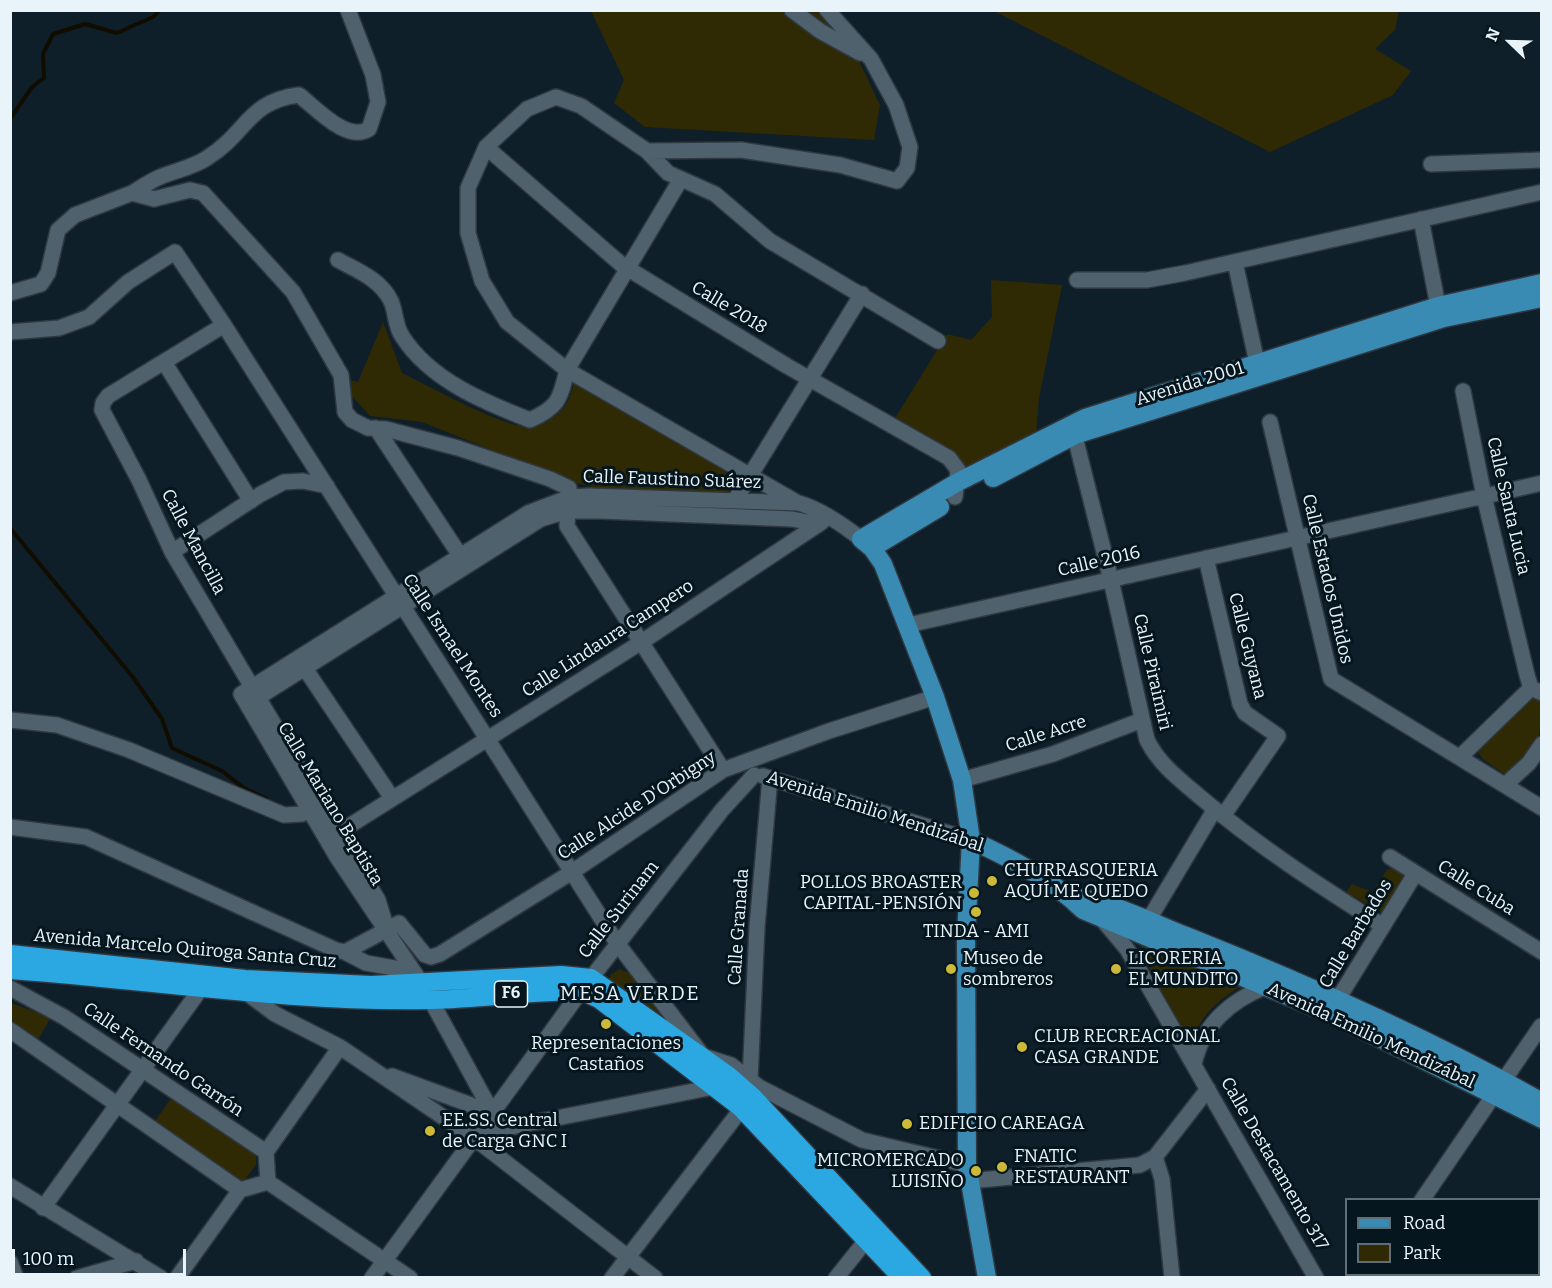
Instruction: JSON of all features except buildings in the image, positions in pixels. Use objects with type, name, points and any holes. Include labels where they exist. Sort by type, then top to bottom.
[{"type":"highway","name":"Avenida Marcelo Quiroga Santa Cruz","points":[[10,954],[244,986],[586,984]]},
{"type":"highway","name":"Avenida Marcelo Quiroga Santa Cruz","points":[[10,970],[202,980]]},
{"type":"highway","points":[[586,984],[599,999],[714,1087],[748,1094]]},
{"type":"highway","points":[[586,984],[703,1056],[748,1094],[871,1234],[902,1278]]},
{"type":"highway","points":[[871,1234],[922,1278]]},
{"type":"main road","name":"Avenida 2001","points":[[866,543],[957,490],[1073,430],[1257,363],[1438,306],[1542,283]]},
{"type":"main road","name":"Avenida 2001","points":[[1073,430],[1444,318],[1542,298]]},
{"type":"main road","points":[[866,543],[882,564],[908,625],[935,697],[962,780],[971,840],[966,936],[968,1173],[987,1278]]},
{"type":"main road","name":"Avenida Emilio Mendizábal","points":[[971,840],[1002,854],[1070,897],[1083,910],[1269,979],[1336,1007],[1499,1087],[1542,1102]]},
{"type":"main road","name":"Avenida Emilio Mendizábal","points":[[1070,897],[1086,898],[1148,921],[1269,979]]},
{"type":"main road","name":"Avenida Emilio Mendizábal","points":[[1499,1087],[1542,1119]]},
{"type":"street","points":[[10,293],[41,284],[48,273],[58,230],[75,214],[132,193],[161,176],[194,166],[236,136],[258,108],[278,97],[299,95],[342,128],[355,134],[369,129],[378,102],[373,75],[348,10]]},
{"type":"street","points":[[792,10],[820,31],[870,59]]},
{"type":"street","points":[[647,152],[741,150],[840,165],[897,181],[907,168],[910,147],[896,105],[870,59],[827,10]]},
{"type":"street","points":[[799,503],[567,370],[507,322],[482,281],[468,233],[468,188],[486,147],[527,108],[556,97],[581,106],[647,152],[668,173],[715,194],[770,242],[862,294],[938,341]]},
{"type":"street","name":"Calle 2018","points":[[486,147],[627,269],[810,379],[949,458],[958,470],[957,490]]},
{"type":"street","points":[[1431,164],[1542,160]]},
{"type":"street","points":[[338,260],[376,281],[391,302],[400,334],[419,358],[485,402],[530,420],[547,413],[559,402],[567,370],[681,179]]},
{"type":"street","points":[[132,193],[154,199],[190,190],[203,193],[213,202],[293,292],[314,325],[340,375],[345,412],[358,424],[458,448],[550,479],[569,488],[567,526],[723,770]]},
{"type":"street","points":[[1077,280],[1147,280],[1542,192]]},
{"type":"street","points":[[1421,219],[1438,306]]},
{"type":"street","name":"Calle Ismael Montes","points":[[10,332],[59,328],[89,317],[129,282],[175,252],[327,486],[617,943],[703,1056]]},
{"type":"street","points":[[1235,262],[1257,363]]},
{"type":"street","points":[[735,500],[862,294]]},
{"type":"street","points":[[224,325],[164,362],[251,501]]},
{"type":"street","name":"Calle Mancilla","points":[[164,362],[108,396],[103,403],[102,410],[172,552],[251,692]]},
{"type":"street","name":"Calle Santa Lucia","points":[[1463,391],[1484,496],[1536,691]]},
{"type":"street","name":"Calle Estados Unidos","points":[[1270,422],[1330,679],[1542,808]]},
{"type":"street","points":[[376,428],[463,560]]},
{"type":"street","name":"Calle Piraimiri","points":[[1073,430],[1111,580],[1147,740],[1162,765],[1219,813],[1296,870],[1383,926]]},
{"type":"street","points":[[172,552],[284,482],[327,486]]},
{"type":"street","name":"Calle 2016","points":[[908,625],[1542,483]]},
{"type":"street","name":"Calle Faustino Suárez","points":[[251,692],[301,663],[463,560],[569,504],[735,500],[799,503],[819,509],[823,521]]},
{"type":"street","name":"Calle Faustino Suárez","points":[[569,504],[823,521],[866,543]]},
{"type":"street","name":"Calle Lindaura Campero","points":[[333,836],[640,643],[823,521]]},
{"type":"street","name":"Calle Guyana","points":[[1148,921],[1219,813],[1278,736],[1245,713],[1240,704],[1206,558]]},
{"type":"street","points":[[301,663],[392,798]]},
{"type":"street","points":[[1460,757],[1536,691]]},
{"type":"street","name":"Calle Mariano Baptista","points":[[251,692],[333,836],[370,909],[388,931],[422,985],[500,1127]]},
{"type":"street","name":"Calle Alcide D'Orbigny","points":[[388,931],[399,923],[425,955],[431,957],[440,954],[572,873],[723,770],[935,697]]},
{"type":"street","points":[[10,720],[57,725],[129,750],[284,815],[294,816],[315,805]]},
{"type":"street","name":"Calle Acre","points":[[962,780],[1053,754],[1142,720]]},
{"type":"street","points":[[1505,785],[1529,763],[1542,744]]},
{"type":"street","name":"Avenida Emilio Mendizábal","points":[[748,760],[754,775],[770,777],[971,840]]},
{"type":"street","name":"Calle Surinam","points":[[372,1278],[617,943],[722,810],[754,775]]},
{"type":"street","name":"Calle Granada","points":[[748,1094],[757,927],[770,777]]},
{"type":"street","points":[[10,827],[86,837],[366,963],[422,985]]},
{"type":"street","name":"Calle Cuba","points":[[1390,858],[1542,952]]},
{"type":"street","name":"Calle Barbados","points":[[1336,1007],[1415,874]]},
{"type":"street","name":"Calle Destacamento 317","points":[[1101,918],[1127,949],[1316,1278]]},
{"type":"street","points":[[345,952],[388,931]]},
{"type":"street","points":[[1194,1064],[1209,1027],[1233,1003],[1269,979]]},
{"type":"street","points":[[43,1208],[144,1070],[202,980]]},
{"type":"street","points":[[244,986],[275,1014],[340,1047],[474,1138],[655,1278]]},
{"type":"street","name":"Calle Fernando Garrón","points":[[10,988],[64,1017],[266,1152]]},
{"type":"street","points":[[1423,1198],[1541,1026]]},
{"type":"street","points":[[10,1030],[240,1190]]},
{"type":"street","points":[[268,1182],[266,1152],[340,1047]]},
{"type":"street","points":[[367,1067],[493,1113]]},
{"type":"street","points":[[474,1138],[500,1127],[714,1087]]},
{"type":"street","points":[[612,1278],[748,1094],[784,1101],[862,1140],[968,1173],[1140,1165],[1155,1157],[1208,1089]]},
{"type":"street","points":[[1155,1157],[1162,1179],[1172,1278]]},
{"type":"street","points":[[177,1278],[240,1190],[268,1182],[410,1278]]},
{"type":"street","points":[[10,1186],[161,1278]]},
{"type":"street","points":[[836,1278],[871,1234]]},
{"type":"street","points":[[77,1278],[136,1261]]},
{"type":"street","points":[[10,1262],[16,1278]]},
{"type":"green space","points":[[591,11],[835,11],[880,105],[874,140],[645,127],[614,103],[624,80]]},
{"type":"green space","points":[[994,11],[1399,11],[1395,30],[1375,49],[1411,71],[1393,95],[1270,152]]},
{"type":"green space","points":[[991,280],[1062,285],[1039,398],[1036,434],[968,470],[956,455],[894,420],[947,334],[971,340],[992,317]]},
{"type":"green space","points":[[383,322],[402,373],[464,404],[515,425],[536,425],[553,418],[565,406],[574,380],[737,476],[735,486],[725,494],[604,490],[571,482],[422,422],[370,416],[348,392],[346,379],[358,382]]},
{"type":"green space","points":[[1532,697],[1541,699],[1539,735],[1532,749],[1506,775],[1484,760],[1477,751]]},
{"type":"green space","points":[[1392,868],[1405,878],[1383,913],[1346,892],[1352,884],[1372,892],[1387,870]]},
{"type":"green space","points":[[1146,942],[1240,987],[1209,1011],[1189,1045],[1139,948]]},
{"type":"green space","points":[[620,969],[631,974],[683,1033],[610,983],[610,975]]},
{"type":"green space","points":[[10,1003],[51,1017],[35,1045],[11,1029]]},
{"type":"green space","points":[[172,1097],[256,1154],[256,1165],[243,1182],[238,1181],[153,1124]]},
{"type":"waterway","points":[[10,119],[32,87],[44,78],[43,54],[53,34],[85,24],[117,33],[153,17],[160,10]]},
{"type":"waterway","points":[[10,528],[132,676],[162,719],[172,748],[222,771],[244,788],[267,799]]},
{"type":"place","name":"CHURRASQUERIA AQUÍ ME QUEDO","points":[[992,881]]},
{"type":"place","name":"POLLOS BROASTER CAPITAL-PENSIÓN","points":[[974,893]]},
{"type":"place","name":"TINDA - AMI","points":[[976,912]]},
{"type":"place","name":"Museo de sombreros","points":[[951,969]]},
{"type":"place","name":"LICORERIA EL MUNDITO","points":[[1116,969]]},
{"type":"place","name":"Representaciones Castaños","points":[[606,1024]]},
{"type":"place","name":"CLUB RECREACIONAL CASA GRANDE","points":[[1022,1047]]},
{"type":"place","name":"EDIFICIO CAREAGA","points":[[907,1124]]},
{"type":"place","name":"EE.SS. Central de Carga GNC I","points":[[430,1131]]},
{"type":"place","name":"FNATIC RESTAURANT","points":[[1002,1167]]},
{"type":"place","name":"MICROMERCADO LUISIÑO","points":[[976,1171]]},
{"type":"district","name":"MESA VERDE","points":[[630,994]]}]
